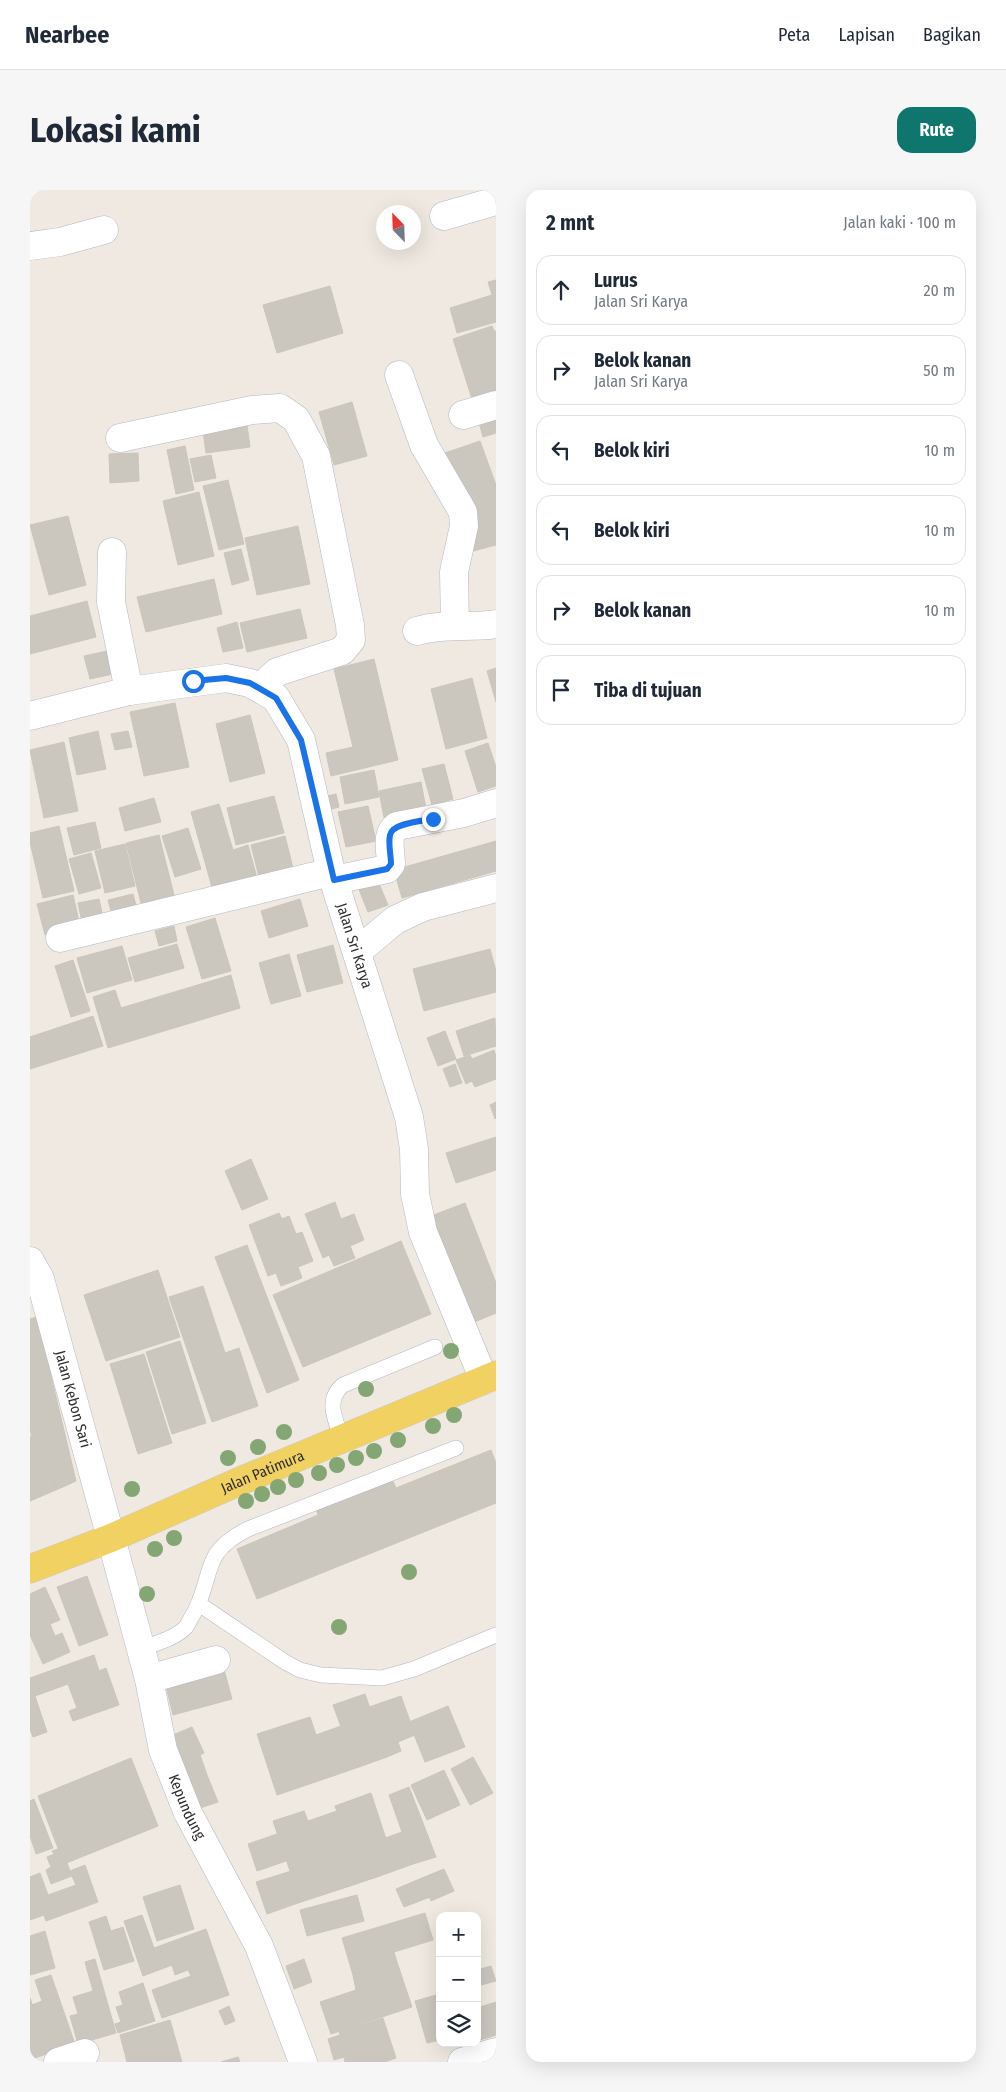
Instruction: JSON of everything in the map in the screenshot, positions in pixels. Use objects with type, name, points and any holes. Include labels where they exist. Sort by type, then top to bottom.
[{"type":"main road","name":"Jalan Patimura","points":[[31,1565],[110,1538],[490,1377]]},
{"type":"street","points":[[444,216],[496,201]]},
{"type":"street","points":[[30,246],[60,242],[104,230]]},
{"type":"street","points":[[399,375],[424,446],[463,512],[464,526],[454,572],[455,626]]},
{"type":"street","points":[[463,415],[496,405]]},
{"type":"street","points":[[120,438],[252,410],[280,408],[296,419],[316,456],[350,625],[351,640],[342,652],[277,672],[260,688]]},
{"type":"street","points":[[112,552],[111,602],[129,691]]},
{"type":"street","points":[[417,631],[442,626],[473,627],[496,624]]},
{"type":"street","name":"Jalan Sri Karya","points":[[30,716],[129,691],[226,678],[250,683],[276,698],[301,740],[333,876],[409,1117],[414,1149],[415,1194],[423,1232],[490,1377]]},
{"type":"street","points":[[60,938],[333,876],[387,869],[391,864],[389,836],[391,830],[397,826],[464,813],[496,803]]},
{"type":"street","points":[[357,952],[395,920],[423,907],[496,888]]},
{"type":"street","name":"Jalan Kebon Sari","points":[[30,1261],[40,1280],[110,1538]]},
{"type":"street","name":"Kepundung","points":[[110,1538],[149,1679],[163,1750],[188,1813],[259,1946],[303,2062]]},
{"type":"street","points":[[149,1679],[216,1660]]},
{"type":"street","points":[[462,2062],[496,2052]]},
{"type":"street","points":[[58,2062],[85,2053]]},
{"type":"lane","points":[[342,1439],[332,1407],[335,1391],[343,1384],[435,1347]]},
{"type":"lane","points":[[141,1649],[175,1635],[187,1626],[199,1604],[210,1565],[218,1550],[230,1538],[248,1529],[456,1448]]},
{"type":"lane","points":[[199,1604],[285,1662],[300,1670],[321,1675],[382,1678],[414,1669],[496,1635]]},
{"type":"building","points":[[496,280],[496,322],[457,333],[450,308],[492,295],[488,282]]},
{"type":"building","points":[[330,286],[343,333],[277,353],[263,305]]},
{"type":"building","points":[[492,326],[494,331],[496,331],[496,394],[473,402],[453,339]]},
{"type":"building","points":[[352,402],[367,456],[334,465],[319,412]]},
{"type":"building","points":[[496,413],[496,433],[483,437],[478,418]]},
{"type":"building","points":[[247,425],[250,447],[206,453],[203,431]]},
{"type":"building","points":[[480,441],[496,485],[496,545],[462,554],[442,454]]},
{"type":"building","points":[[185,446],[194,490],[176,494],[167,450]]},
{"type":"building","points":[[138,453],[139,481],[110,483],[109,454]]},
{"type":"building","points":[[211,455],[216,478],[195,482],[190,459]]},
{"type":"building","points":[[228,480],[244,544],[219,550],[203,486]]},
{"type":"building","points":[[199,492],[214,556],[178,565],[163,501]]},
{"type":"building","points":[[68,516],[86,585],[49,595],[30,525]]},
{"type":"building","points":[[298,526],[310,584],[257,595],[245,538]]},
{"type":"building","points":[[241,549],[249,580],[232,585],[224,553]]},
{"type":"building","points":[[214,579],[222,614],[146,632],[137,597]]},
{"type":"building","points":[[87,601],[96,637],[30,654],[30,616]]},
{"type":"building","points":[[300,609],[307,638],[247,652],[240,623]]},
{"type":"building","points":[[237,622],[243,648],[223,652],[217,628]]},
{"type":"building","points":[[107,651],[113,674],[90,679],[84,656]]},
{"type":"building","points":[[374,659],[398,760],[331,776],[326,753],[353,747],[334,669]]},
{"type":"building","points":[[496,668],[496,702],[487,671]]},
{"type":"building","points":[[472,678],[487,738],[446,749],[431,689]]},
{"type":"building","points":[[175,703],[189,767],[144,776],[130,712]]},
{"type":"building","points":[[250,715],[265,773],[230,782],[216,724]]},
{"type":"building","points":[[98,731],[106,769],[77,775],[69,738]]},
{"type":"building","points":[[128,731],[132,747],[115,750],[111,734]]},
{"type":"building","points":[[64,742],[78,811],[44,818],[30,750]]},
{"type":"building","points":[[488,743],[496,767],[496,786],[478,792],[465,751]]},
{"type":"building","points":[[444,764],[453,799],[432,805],[422,769]]},
{"type":"building","points":[[374,770],[379,797],[345,804],[340,777]]},
{"type":"building","points":[[421,782],[426,809],[384,818],[379,791]]},
{"type":"building","points":[[336,794],[339,807],[327,810],[324,797]]},
{"type":"building","points":[[274,796],[284,833],[236,845],[227,808]]},
{"type":"building","points":[[154,798],[161,822],[125,831],[119,808]]},
{"type":"building","points":[[219,804],[233,850],[248,845],[257,878],[213,891],[191,812]]},
{"type":"building","points":[[368,806],[376,841],[346,847],[338,812]]},
{"type":"building","points":[[95,822],[101,848],[74,855],[67,828]]},
{"type":"building","points":[[59,826],[74,891],[43,898],[30,842],[30,833]]},
{"type":"building","points":[[188,828],[201,869],[175,877],[162,836]]},
{"type":"building","points":[[159,835],[174,895],[141,903],[126,843]]},
{"type":"building","points":[[285,836],[293,868],[259,877],[251,845]]},
{"type":"building","points":[[496,841],[496,871],[402,898],[394,870]]},
{"type":"building","points":[[125,844],[135,886],[105,893],[95,851]]},
{"type":"building","points":[[91,853],[101,888],[79,894],[69,859]]},
{"type":"building","points":[[375,874],[388,905],[368,912],[356,882]]},
{"type":"building","points":[[133,894],[138,913],[113,919],[108,900]]},
{"type":"building","points":[[73,895],[80,926],[45,935],[37,904]]},
{"type":"building","points":[[99,899],[104,922],[83,927],[78,903]]},
{"type":"building","points":[[300,899],[308,926],[269,938],[261,911]]},
{"type":"building","points":[[215,918],[231,971],[202,979],[186,927]]},
{"type":"building","points":[[174,926],[177,941],[159,946],[155,931]]},
{"type":"building","points":[[177,944],[184,968],[135,982],[128,958]]},
{"type":"building","points":[[333,945],[343,983],[307,992],[297,955]]},
{"type":"building","points":[[122,946],[132,980],[87,993],[77,958]]},
{"type":"building","points":[[490,949],[496,971],[496,992],[424,1011],[413,969]]},
{"type":"building","points":[[289,954],[301,996],[271,1004],[259,963]]},
{"type":"building","points":[[73,960],[90,1011],[71,1017],[55,966]]},
{"type":"building","points":[[231,975],[240,1008],[108,1048],[93,997],[115,990],[121,1008]]},
{"type":"building","points":[[93,1016],[103,1046],[30,1069],[30,1037]]},
{"type":"building","points":[[495,1018],[496,1046],[464,1056],[456,1031]]},
{"type":"building","points":[[445,1031],[456,1059],[438,1066],[427,1038]]},
{"type":"building","points":[[494,1050],[496,1056],[496,1079],[475,1087],[472,1081],[466,1084],[456,1060],[470,1055],[472,1059]]},
{"type":"building","points":[[455,1064],[462,1083],[450,1087],[443,1069]]},
{"type":"building","points":[[496,1102],[496,1118],[495,1119],[490,1105]]},
{"type":"building","points":[[496,1137],[496,1170],[456,1183],[446,1153]]},
{"type":"building","points":[[251,1159],[268,1199],[242,1210],[225,1171]]},
{"type":"building","points":[[335,1202],[341,1219],[354,1214],[364,1240],[350,1246],[355,1258],[334,1266],[329,1255],[323,1258],[305,1214]]},
{"type":"building","points":[[465,1203],[496,1283],[496,1313],[472,1323],[431,1216]]},
{"type":"building","points":[[279,1213],[282,1219],[289,1216],[296,1234],[302,1232],[313,1261],[298,1267],[302,1278],[281,1286],[276,1273],[268,1276],[249,1225]]},
{"type":"building","points":[[401,1241],[431,1314],[303,1367],[273,1295]]},
{"type":"building","points":[[247,1245],[299,1380],[267,1393],[215,1257]]},
{"type":"building","points":[[158,1270],[180,1337],[106,1361],[84,1295]]},
{"type":"building","points":[[203,1286],[225,1353],[239,1348],[258,1406],[212,1422],[169,1297]]},
{"type":"building","points":[[37,1317],[76,1481],[56,1490],[44,1431],[32,1437],[30,1429],[30,1319]]},
{"type":"building","points":[[180,1341],[206,1423],[172,1434],[146,1352]]},
{"type":"building","points":[[144,1354],[172,1443],[138,1454],[110,1364]]},
{"type":"building","points":[[44,1431],[56,1490],[30,1501],[30,1437]]},
{"type":"building","points":[[491,1450],[496,1463],[496,1503],[257,1599],[237,1549],[318,1515],[316,1508],[391,1477],[396,1488]]},
{"type":"building","points":[[87,1576],[108,1635],[79,1646],[57,1587]]},
{"type":"building","points":[[45,1587],[60,1620],[50,1624],[55,1636],[62,1633],[70,1652],[43,1664],[30,1635],[30,1594]]},
{"type":"building","points":[[94,1655],[99,1671],[106,1668],[119,1705],[73,1721],[69,1711],[77,1708],[68,1684],[35,1696],[47,1732],[33,1737],[30,1729],[30,1678]]},
{"type":"building","points":[[222,1662],[232,1699],[173,1715],[164,1678]]},
{"type":"building","points":[[365,1694],[387,1757],[356,1768],[333,1705]]},
{"type":"building","points":[[401,1696],[415,1735],[398,1742],[401,1751],[387,1757],[369,1707]]},
{"type":"building","points":[[448,1706],[465,1747],[425,1762],[409,1722]]},
{"type":"building","points":[[310,1717],[330,1777],[277,1795],[257,1734]]},
{"type":"building","points":[[341,1726],[356,1768],[330,1777],[316,1735]]},
{"type":"building","points":[[192,1727],[204,1753],[179,1765],[168,1737]]},
{"type":"building","points":[[200,1755],[207,1775],[190,1782],[183,1762]]},
{"type":"building","points":[[473,1757],[493,1793],[470,1805],[451,1769]]},
{"type":"building","points":[[131,1758],[158,1826],[64,1864],[38,1796]]},
{"type":"building","points":[[444,1770],[460,1805],[427,1820],[411,1785]]},
{"type":"building","points":[[207,1775],[218,1802],[200,1808],[190,1782]]},
{"type":"building","points":[[409,1787],[423,1823],[402,1832],[389,1795]]},
{"type":"building","points":[[371,1793],[386,1839],[350,1851],[335,1806]]},
{"type":"building","points":[[34,1799],[53,1848],[36,1854],[30,1836],[30,1801]]},
{"type":"building","points":[[304,1811],[308,1821],[337,1811],[350,1851],[290,1871],[273,1821]]},
{"type":"building","points":[[423,1823],[436,1857],[413,1864],[402,1832]]},
{"type":"building","points":[[402,1832],[413,1864],[377,1877],[366,1845]]},
{"type":"building","points":[[277,1834],[286,1861],[257,1871],[248,1844]]},
{"type":"building","points":[[366,1845],[377,1877],[341,1889],[330,1858]]},
{"type":"building","points":[[58,1849],[64,1864],[67,1863],[72,1876],[51,1884],[46,1870],[51,1867],[47,1857],[54,1854],[52,1851]]},
{"type":"building","points":[[330,1858],[341,1889],[298,1903],[288,1872]]},
{"type":"building","points":[[85,1865],[98,1902],[46,1921],[30,1877],[40,1873],[48,1895],[76,1885],[70,1871]]},
{"type":"building","points":[[444,1869],[454,1891],[431,1901],[422,1878]]},
{"type":"building","points":[[288,1872],[298,1903],[267,1914],[256,1882]]},
{"type":"building","points":[[30,1876],[44,1915],[30,1920]]},
{"type":"building","points":[[422,1878],[430,1897],[404,1907],[396,1889]]},
{"type":"building","points":[[180,1885],[194,1929],[157,1941],[143,1897]]},
{"type":"building","points":[[357,1895],[364,1921],[307,1936],[300,1910]]},
{"type":"building","points":[[425,1913],[433,1940],[394,1952],[397,1962],[353,1975],[342,1938]]},
{"type":"building","points":[[142,1915],[154,1948],[206,1929],[229,1995],[162,2018],[152,1990],[191,1976],[188,1970],[175,1975],[172,1965],[143,1976],[124,1921]]},
{"type":"building","points":[[106,1916],[111,1931],[123,1927],[134,1961],[104,1970],[89,1922]]},
{"type":"building","points":[[45,1931],[55,1968],[30,1975],[30,1936]]},
{"type":"building","points":[[95,1959],[116,2033],[78,2044],[70,2016],[78,2014],[73,1997],[93,1991],[85,1962]]},
{"type":"building","points":[[304,1959],[312,1982],[294,1989],[286,1966]]},
{"type":"building","points":[[397,1962],[412,2007],[331,2034],[320,2002],[356,1990],[353,1975]]},
{"type":"building","points":[[491,1966],[496,1981],[481,1985],[481,1969]]},
{"type":"building","points":[[51,1975],[58,1995],[42,2001],[35,1980]]},
{"type":"building","points":[[143,1983],[155,2021],[118,2033],[115,2024],[121,2022],[116,2007],[123,2005],[119,1992]]},
{"type":"building","points":[[58,1995],[75,2044],[32,2059],[30,2054],[30,2018],[36,2016],[32,2005]]},
{"type":"building","points":[[436,1995],[436,2041],[427,2043],[415,2001]]},
{"type":"building","points":[[30,1998],[36,2016],[30,2018]]},
{"type":"building","points":[[496,2002],[496,2035],[481,2040],[481,2020],[483,2019],[481,2007]]},
{"type":"building","points":[[229,2006],[235,2021],[225,2025],[219,2011]]},
{"type":"building","points":[[383,2018],[396,2058],[385,2062],[345,2062],[344,2057],[334,2060],[328,2039],[340,2035],[339,2032]]},
{"type":"building","points":[[170,2020],[182,2062],[127,2062],[120,2035]]},
{"type":"building","points":[[238,2057],[240,2062],[221,2062]]},
{"type":"route","points":[[193,681],[226,678],[250,683],[276,698],[301,740],[334,880],[387,869],[391,864],[389,836],[391,830],[397,826],[433,819]]}]
